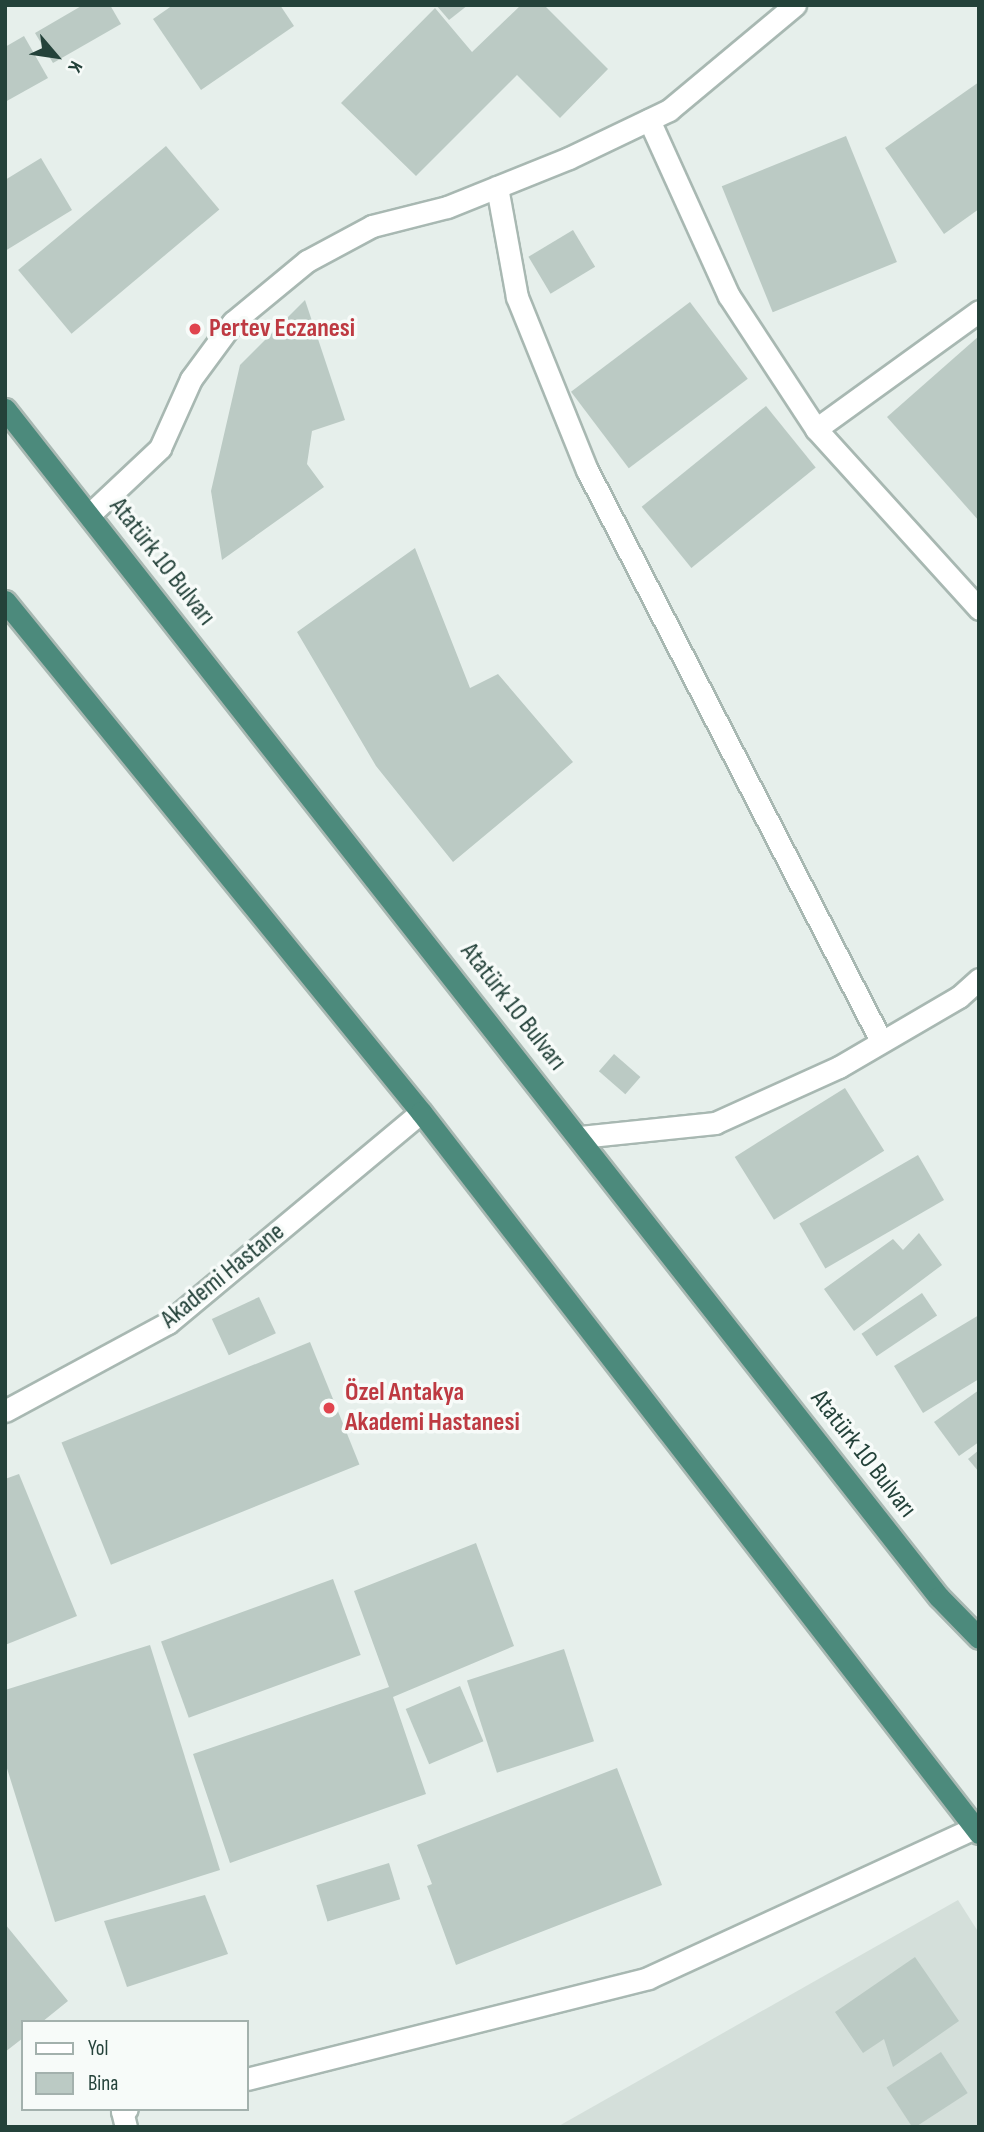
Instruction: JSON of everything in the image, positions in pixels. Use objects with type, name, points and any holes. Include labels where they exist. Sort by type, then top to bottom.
[{"type":"highway","name":"Atatürk 10 Bulvarı","points":[[5,409],[939,1597],[979,1638]]},
{"type":"highway","points":[[8,610],[421,1112],[977,1830]]},
{"type":"street","points":[[89,515],[160,448],[191,379],[233,322],[307,261],[372,226],[447,207],[669,110],[795,5]]},
{"type":"street","points":[[649,120],[729,296],[816,429],[979,609]]},
{"type":"street","points":[[497,187],[517,297],[587,470],[880,1039]]},
{"type":"street","points":[[816,429],[979,311]]},
{"type":"street","points":[[580,1137],[715,1123],[839,1067],[880,1039],[959,997],[979,979]]},
{"type":"street","name":"Akademi Hastane","points":[[5,1411],[168,1323],[421,1112]]},
{"type":"street","points":[[248,2079],[648,1978],[977,1830]]},
{"type":"shaded area","points":[[958,1900],[979,1933],[979,2127],[557,2127]]},
{"type":"building","points":[[83,5],[110,5],[121,24],[53,63],[35,33]]},
{"type":"building","points":[[173,5],[280,5],[294,26],[201,90],[153,19]]},
{"type":"building","points":[[436,5],[468,5],[449,20]]},
{"type":"building","points":[[521,5],[544,5],[608,69],[560,118],[517,75],[416,176],[341,103],[435,8],[472,52]]},
{"type":"building","points":[[24,36],[48,78],[5,102],[5,47]]},
{"type":"building","points":[[979,82],[979,209],[944,234],[885,148]]},
{"type":"building","points":[[846,136],[897,262],[773,312],[722,186]]},
{"type":"building","points":[[166,146],[219,210],[72,334],[18,270]]},
{"type":"building","points":[[41,158],[72,210],[5,251],[5,180]]},
{"type":"building","points":[[573,230],[595,267],[551,294],[528,257]]},
{"type":"building","points":[[305,300],[345,420],[312,431],[307,464],[324,487],[222,560],[211,491],[240,365]]},
{"type":"building","points":[[690,302],[748,379],[629,468],[571,392]]},
{"type":"building","points":[[979,336],[979,521],[887,417]]},
{"type":"building","points":[[766,406],[816,467],[691,568],[642,507]]},
{"type":"building","points":[[415,548],[470,688],[498,674],[573,762],[453,862],[376,766],[297,632]]},
{"type":"building","points":[[614,1054],[640,1077],[625,1094],[599,1071]]},
{"type":"building","points":[[845,1088],[884,1151],[774,1220],[735,1157]]},
{"type":"building","points":[[918,1155],[944,1200],[825,1269],[799,1224]]},
{"type":"building","points":[[919,1233],[942,1265],[854,1331],[824,1289],[893,1239],[903,1250]]},
{"type":"building","points":[[922,1293],[937,1315],[877,1356],[861,1334]]},
{"type":"building","points":[[259,1297],[276,1333],[229,1355],[212,1319]]},
{"type":"building","points":[[979,1315],[979,1379],[923,1413],[894,1366]]},
{"type":"building","points":[[310,1342],[359,1464],[111,1565],[62,1442]]},
{"type":"building","points":[[979,1390],[979,1442],[959,1456],[934,1422]]},
{"type":"building","points":[[979,1450],[979,1472],[968,1459]]},
{"type":"building","points":[[19,1474],[77,1616],[5,1645],[5,1479]]},
{"type":"building","points":[[476,1543],[514,1646],[393,1697],[426,1794],[230,1863],[193,1754],[389,1687],[354,1591]]},
{"type":"building","points":[[333,1579],[361,1655],[189,1718],[161,1642]]},
{"type":"building","points":[[150,1645],[220,1870],[55,1922],[5,1762],[5,1690]]},
{"type":"building","points":[[564,1649],[594,1741],[497,1773],[467,1681]]},
{"type":"building","points":[[460,1686],[483,1741],[429,1764],[406,1709]]},
{"type":"building","points":[[617,1768],[662,1885],[456,1965],[427,1886],[432,1884],[417,1845]]},
{"type":"building","points":[[389,1863],[400,1899],[327,1922],[316,1885]]},
{"type":"building","points":[[205,1895],[228,1954],[127,1987],[104,1921]]},
{"type":"building","points":[[5,1924],[68,2001],[44,2020],[21,2020],[21,2040],[5,2052]]},
{"type":"building","points":[[915,1957],[959,2021],[893,2067],[884,2039],[863,2053],[835,2012]]},
{"type":"building","points":[[941,2052],[968,2093],[912,2127],[886,2087]]},
{"type":"place","name":"Pertev Eczanesi","points":[[195,329]]},
{"type":"place","name":"Özel Antakya Akademi Hastanesi","points":[[329,1408]]}]
